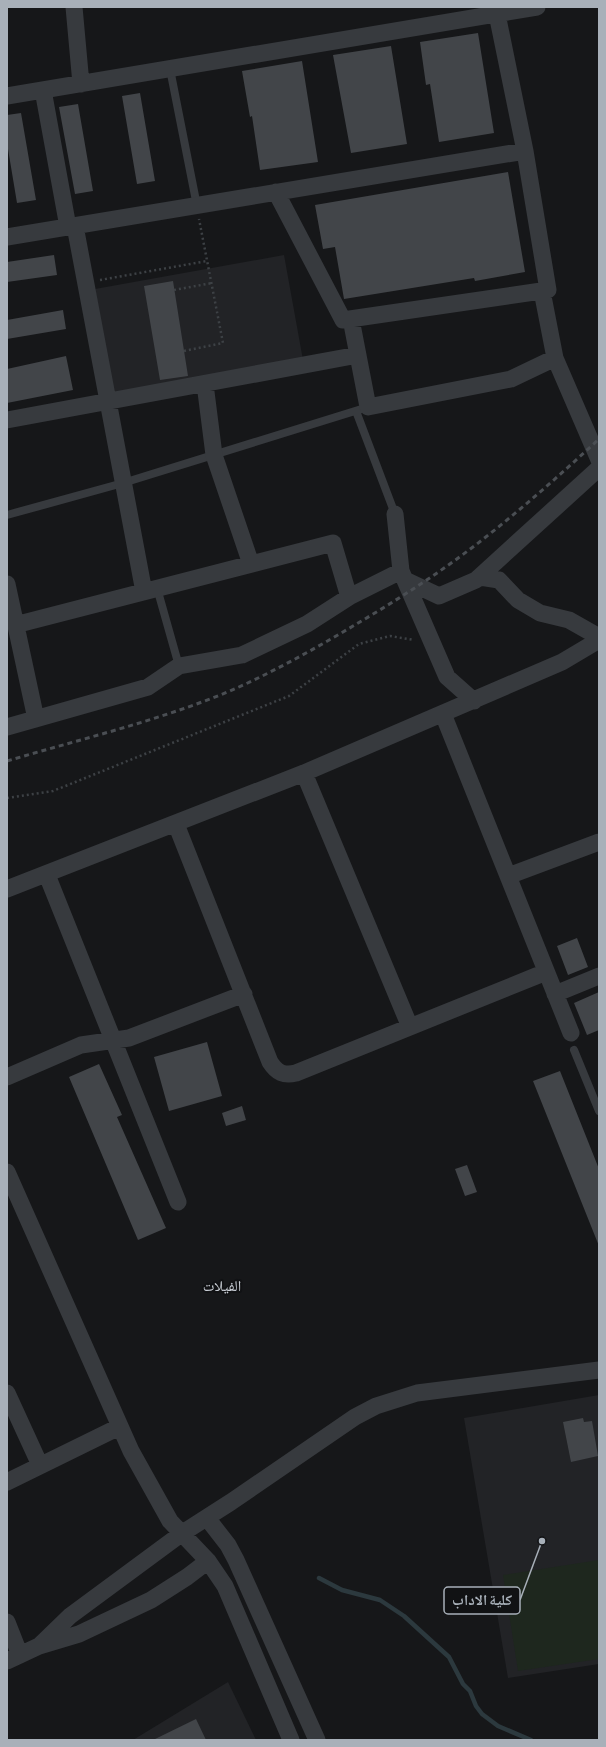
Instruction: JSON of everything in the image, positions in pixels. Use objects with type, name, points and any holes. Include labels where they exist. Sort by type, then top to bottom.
[{"type":"street","points":[[74,7],[81,84]]},
{"type":"street","points":[[7,96],[537,7]]},
{"type":"street","points":[[276,192],[343,320],[548,290],[525,151],[497,14]]},
{"type":"street","points":[[43,90],[72,226],[86,283],[123,483],[150,590]]},
{"type":"street","points":[[7,237],[525,151]]},
{"type":"street","points":[[542,291],[555,358],[599,460]]},
{"type":"street","points":[[351,319],[358,355],[362,409],[511,379],[555,358]]},
{"type":"street","points":[[7,420],[358,355]]},
{"type":"street","points":[[205,384],[214,455],[251,564]]},
{"type":"street","points":[[403,575],[439,596],[480,577],[599,468]]},
{"type":"street","points":[[395,514],[403,575],[447,677],[474,701]]},
{"type":"street","points":[[13,631],[150,590],[332,543],[349,596]]},
{"type":"street","points":[[7,727],[148,687],[179,666],[242,655],[307,624],[349,596],[403,575]]},
{"type":"street","points":[[480,577],[499,580],[518,600],[535,610],[569,620],[599,637]]},
{"type":"street","points":[[7,584],[13,631],[36,719]]},
{"type":"street","points":[[7,889],[47,875],[304,773],[562,662],[599,640]]},
{"type":"street","points":[[562,662],[599,652]]},
{"type":"street","points":[[443,714],[571,1033]]},
{"type":"street","points":[[304,773],[410,1027]]},
{"type":"street","points":[[176,824],[270,1062],[275,1069],[288,1075],[546,972]]},
{"type":"street","points":[[508,876],[599,842]]},
{"type":"street","points":[[47,875],[178,1202]]},
{"type":"street","points":[[555,994],[599,976]]},
{"type":"street","points":[[7,1077],[81,1045],[129,1038],[244,994]]},
{"type":"street","points":[[7,1172],[119,1427],[156,1498],[170,1520],[181,1534],[208,1561],[225,1586],[291,1740]]},
{"type":"street","points":[[39,1646],[70,1616],[181,1534],[207,1518],[355,1417],[390,1401],[417,1393],[599,1370]]},
{"type":"street","points":[[7,1393],[40,1465]]},
{"type":"street","points":[[7,1482],[119,1427]]},
{"type":"street","points":[[207,1518],[228,1545],[236,1560],[317,1740]]},
{"type":"street","points":[[7,1622],[14,1658],[39,1646],[79,1634],[151,1600],[187,1577],[208,1561]]},
{"type":"lane","points":[[170,69],[197,206]]},
{"type":"lane","points":[[7,515],[123,483],[362,409],[395,514]]},
{"type":"lane","points":[[150,590],[179,666]]},
{"type":"lane","points":[[574,1050],[599,1111]]},
{"type":"path","points":[[184,351],[223,343],[197,206]]},
{"type":"path","points":[[86,283],[207,261]]},
{"type":"path","points":[[174,290],[212,283]]},
{"type":"path","points":[[7,798],[53,790],[289,696],[359,644],[390,636],[432,643]]},
{"type":"shaded area","points":[[284,255],[303,360],[114,394],[95,289]]},
{"type":"shaded area","points":[[599,1395],[599,1664],[508,1678],[464,1418]]},
{"type":"shaded area","points":[[599,1560],[599,1659],[518,1671],[503,1575]]},
{"type":"shaded area","points":[[228,1682],[256,1740],[133,1740]]},
{"type":"building","points":[[478,33],[494,133],[439,142],[430,84],[426,85],[420,42]]},
{"type":"building","points":[[391,46],[407,144],[351,153],[333,55]]},
{"type":"building","points":[[302,61],[318,162],[260,170],[252,116],[250,117],[242,71]]},
{"type":"building","points":[[140,93],[155,181],[137,184],[122,96]]},
{"type":"building","points":[[78,104],[93,191],[75,194],[59,107]]},
{"type":"building","points":[[21,113],[36,200],[17,203],[7,143],[7,115]]},
{"type":"building","points":[[508,172],[525,272],[475,281],[474,278],[344,299],[335,247],[323,249],[315,205]]},
{"type":"building","points":[[54,255],[57,275],[7,282],[7,262]]},
{"type":"building","points":[[173,281],[188,376],[160,380],[144,286]]},
{"type":"building","points":[[63,310],[66,329],[7,339],[7,320]]},
{"type":"building","points":[[66,356],[73,390],[7,403],[7,369]]},
{"type":"building","points":[[577,938],[588,967],[568,975],[557,946]]},
{"type":"building","points":[[599,992],[599,1030],[587,1035],[574,1003]]},
{"type":"building","points":[[207,1042],[222,1096],[169,1111],[154,1057]]},
{"type":"building","points":[[99,1064],[122,1115],[117,1117],[166,1228],[138,1240],[69,1077]]},
{"type":"building","points":[[560,1071],[599,1169],[599,1246],[533,1081]]},
{"type":"building","points":[[242,1106],[246,1120],[226,1126],[222,1113]]},
{"type":"building","points":[[467,1165],[477,1192],[465,1196],[455,1169]]},
{"type":"building","points":[[583,1418],[584,1422],[592,1421],[598,1456],[571,1462],[563,1422]]},
{"type":"building","points":[[196,1719],[206,1740],[153,1740]]},
{"type":"waterway","points":[[319,1578],[342,1590],[380,1600],[404,1616],[449,1657],[463,1684],[470,1691],[476,1706],[482,1714],[498,1726],[531,1740]]},
{"type":"railway","points":[[7,761],[175,712],[230,691],[275,670],[348,629],[400,598],[433,576],[497,528],[599,439]]},
{"type":"place","name":"كلية الاداب","points":[[542,1541]]},
{"type":"district","name":"الفيلات","points":[[222,1286]]}]
